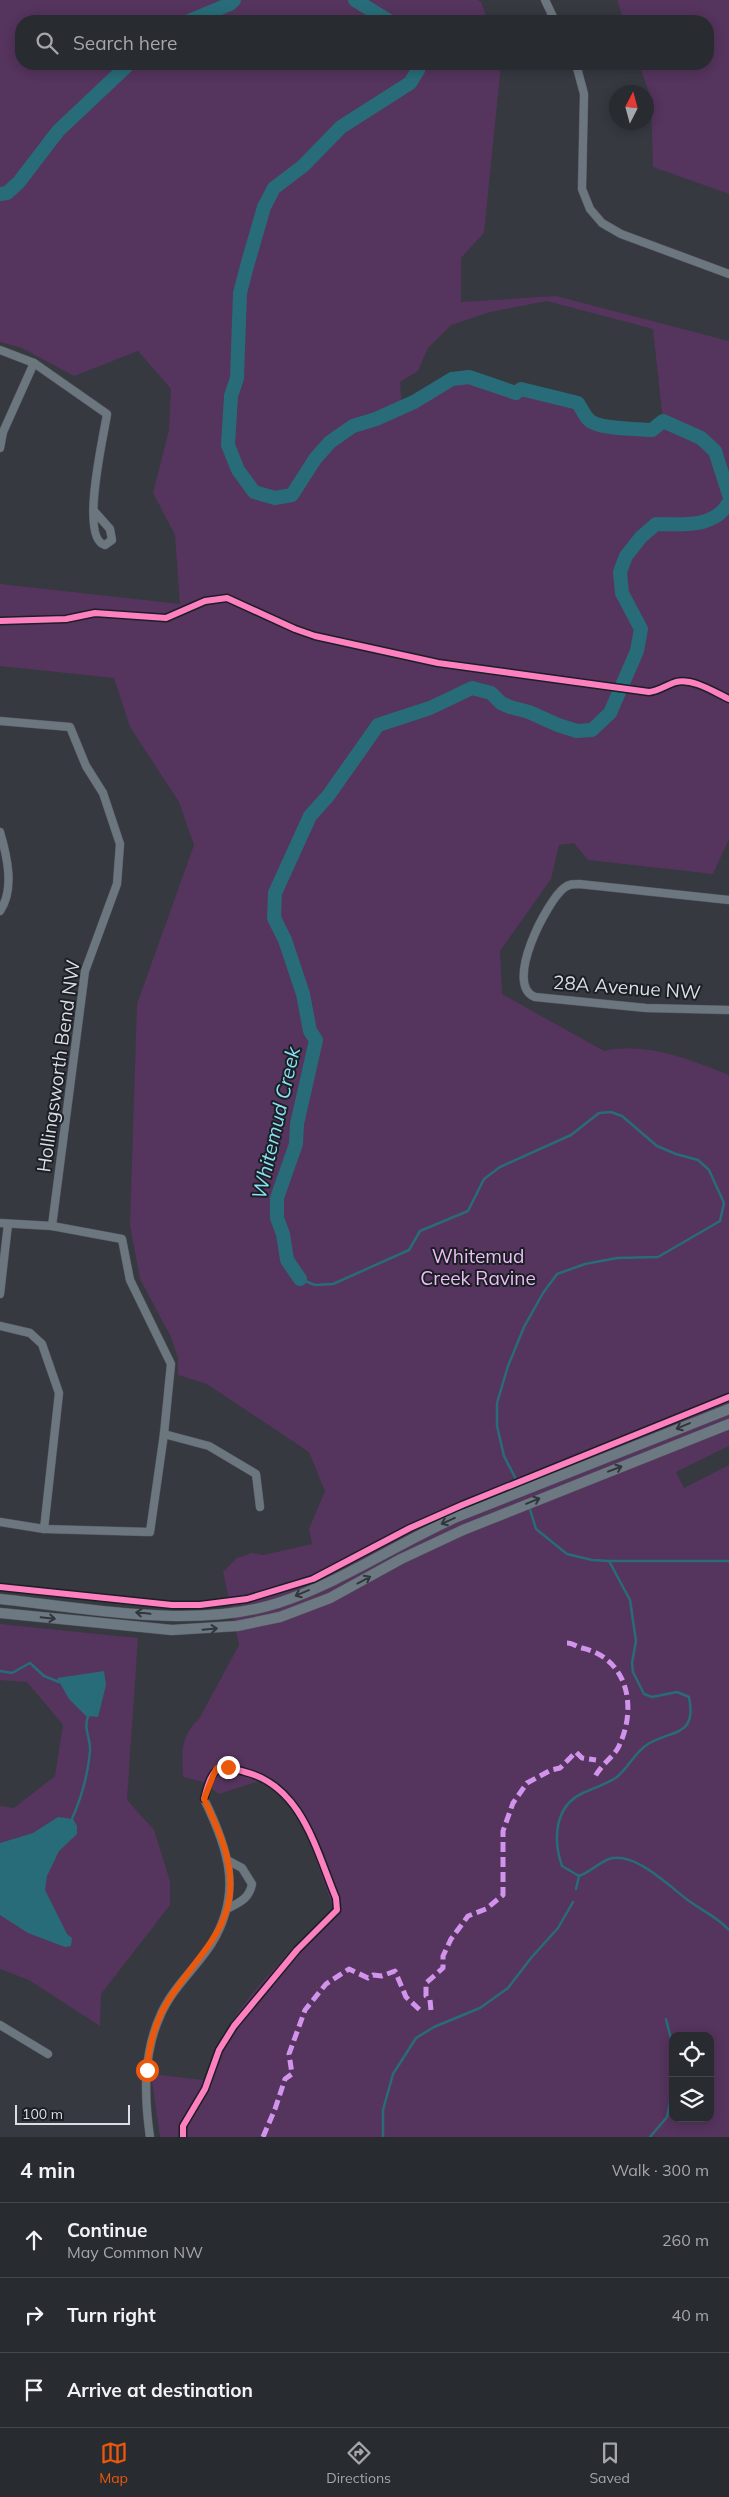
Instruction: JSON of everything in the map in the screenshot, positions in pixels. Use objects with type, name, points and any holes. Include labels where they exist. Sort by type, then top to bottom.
[{"type":"main road","points":[[0,1599],[174,1616],[234,1613],[276,1603],[326,1583],[426,1530],[729,1409]]},
{"type":"main road","points":[[0,1613],[157,1630],[193,1630],[237,1626],[280,1617],[330,1598],[429,1545],[570,1486],[729,1424]]},
{"type":"street","points":[[545,0],[552,15]]},
{"type":"street","points":[[578,70],[584,94],[582,189],[590,210],[602,223],[621,234],[729,274]]},
{"type":"street","points":[[0,350],[34,363],[108,414],[93,498],[94,511]]},
{"type":"street","points":[[0,448],[2,432],[34,363]]},
{"type":"street","name":"Hollingsworth Bend NW","points":[[0,721],[70,727],[86,766],[103,792],[120,844],[117,884],[85,971],[52,1226]]},
{"type":"street","points":[[0,832],[9,861],[5,904],[0,912]]},
{"type":"street","name":"28A Avenue NW","points":[[729,900],[579,884],[568,885],[560,892],[529,946],[523,981],[525,991],[535,996],[646,1008],[729,1010]]},
{"type":"street","points":[[0,1294],[4,1224],[52,1226],[122,1239],[130,1280],[171,1364],[164,1434],[150,1532],[44,1529],[0,1522]]},
{"type":"street","points":[[0,1326],[30,1333],[42,1344],[59,1393],[44,1529]]},
{"type":"street","points":[[164,1434],[209,1446],[256,1474],[260,1507]]},
{"type":"street","points":[[150,2137],[146,2082],[149,2050],[156,2027],[174,1992],[212,1942],[227,1909],[230,1886],[227,1860],[221,1834],[204,1799]]},
{"type":"street","points":[[227,1860],[242,1868],[252,1884],[250,1894],[227,1909]]},
{"type":"street","points":[[0,2024],[48,2054]]},
{"type":"green space","name":"Whitemud Creek Ravine","points":[[0,0],[477,0],[481,2],[486,15],[15,15],[15,70],[500,70],[484,233],[461,258],[461,302],[556,296],[729,341],[729,839],[713,874],[588,860],[574,843],[559,845],[551,879],[500,951],[502,994],[604,1051],[636,1048],[652,1050],[684,1058],[729,1075],[729,1446],[676,1472],[684,1488],[729,1465],[729,2137],[160,2137],[151,2074],[204,2080],[221,2039],[247,2000],[289,1953],[334,1910],[303,1824],[291,1803],[259,1781],[219,1794],[203,1782],[183,1777],[182,1760],[185,1738],[199,1719],[239,1645],[223,1572],[237,1558],[252,1553],[263,1555],[312,1544],[309,1529],[325,1491],[309,1452],[207,1384],[178,1375],[178,1358],[171,1337],[140,1279],[130,1225],[137,1004],[194,845],[179,802],[130,727],[114,678],[0,666],[0,584],[180,604],[175,535],[153,493],[169,430],[171,389],[138,351],[74,376],[22,348],[0,342]],"holes":[[[547,301],[653,329],[663,421],[652,430],[601,425],[589,420],[578,403],[521,389],[516,393],[469,377],[452,379],[402,407],[400,382],[418,371],[428,348],[451,325],[490,312]]]},
{"type":"green space","points":[[617,0],[729,0],[729,194],[653,167],[652,130],[654,130],[654,85],[646,85],[641,70],[714,70],[714,15],[622,15]]},
{"type":"green space","points":[[0,1624],[138,1638],[127,1800],[154,1830],[170,1881],[170,1905],[101,1994],[100,2026],[29,1980],[0,1969],[0,1806],[14,1808],[55,1776],[63,1725],[27,1682],[0,1680]]},
{"type":"water","points":[[104,1671],[106,1685],[98,1717],[86,1716],[69,1699],[57,1678]]},
{"type":"water","points":[[58,1817],[73,1819],[77,1826],[77,1834],[59,1851],[47,1876],[45,1890],[67,1934],[72,1938],[71,1946],[65,1947],[28,1933],[0,1915],[0,1843],[33,1833]]},
{"type":"waterway","name":"Whitemud Creek","points":[[203,15],[230,4],[234,0]]},
{"type":"waterway","name":"Whitemud Creek","points":[[355,0],[379,15]]},
{"type":"waterway","name":"Whitemud Creek","points":[[0,194],[7,193],[19,182],[58,131],[123,70]]},
{"type":"waterway","name":"Whitemud Creek","points":[[418,70],[410,83],[341,127],[303,166],[274,188],[264,207],[240,293],[237,378],[231,396],[228,445],[238,470],[254,492],[275,498],[292,495],[315,459],[330,442],[353,426],[376,419],[414,402],[452,379],[469,377],[516,393],[521,389],[578,403],[589,420],[601,425],[652,430],[663,421],[701,438],[715,451],[729,495]]},
{"type":"waterway","name":"Whitemud Creek","points":[[300,1279],[287,1260],[283,1234],[277,1218],[277,1198],[296,1144],[297,1124],[316,1040],[310,1031],[303,994],[285,940],[274,918],[275,893],[310,816],[328,796],[378,725],[430,708],[472,688],[491,693],[501,703],[529,712],[558,725],[577,731],[592,730],[610,713],[637,651],[641,629],[622,593],[620,572],[626,556],[641,537],[656,524],[686,524],[706,521],[723,511],[729,502]]},
{"type":"waterway","name":"Whitemud Creek","points":[[300,1279],[315,1285],[333,1284],[409,1250],[420,1231],[468,1211],[484,1179],[500,1167],[571,1135],[599,1113],[611,1112],[622,1116],[657,1146],[698,1160],[709,1170],[724,1203],[720,1221],[658,1257],[617,1258],[585,1264],[557,1274],[543,1293],[524,1327],[508,1366],[497,1403],[497,1426],[504,1456],[521,1489]]},
{"type":"waterway","name":"Whitemud Creek","points":[[529,1506],[536,1529],[567,1554],[592,1560],[609,1561],[630,1600],[636,1641],[632,1663],[633,1672],[644,1694],[652,1697],[677,1692],[689,1697],[691,1710],[689,1719],[681,1730],[648,1744],[639,1751],[617,1777],[583,1793],[566,1806],[561,1815],[557,1835],[557,1845],[562,1866],[579,1876],[609,1859],[630,1860],[662,1879],[689,1901],[720,1921],[729,1930]]},
{"type":"waterway","points":[[609,1561],[729,1561]]},
{"type":"waterway","points":[[0,1671],[12,1673],[30,1663],[44,1676],[59,1682]]},
{"type":"waterway","points":[[72,1819],[82,1794],[88,1769],[90,1751],[86,1726],[88,1716]]},
{"type":"waterway","points":[[576,1889],[579,1876]]},
{"type":"waterway","points":[[383,2137],[383,2110],[393,2074],[416,2038],[434,2027],[480,2008],[508,1988],[531,1958],[558,1928],[573,1902]]},
{"type":"waterway","points":[[666,2019],[669,2032]]},
{"type":"waterway","points":[[650,2137],[667,2117],[669,2107]]},
{"type":"marked path","points":[[567,1643],[597,1653],[609,1662],[618,1673],[628,1700],[625,1731],[619,1746],[594,1779]]},
{"type":"marked path","points":[[431,2010],[430,2000],[426,1996],[426,1983],[443,1968],[443,1956],[451,1939],[468,1916],[486,1909],[503,1895],[503,1831],[513,1803],[527,1783],[551,1770],[560,1768],[576,1752],[582,1758],[596,1760]]},
{"type":"marked path","points":[[263,2137],[285,2079],[292,2074],[289,2054],[305,2010],[326,1984],[349,1969],[368,1978],[373,1975],[382,1976],[395,1971],[406,1997],[421,2011]]},
{"type":"cycle path","points":[[0,621],[66,619],[95,613],[166,618],[205,601],[227,598],[295,629],[315,636],[438,663],[649,692],[683,681],[703,686],[729,699]]},
{"type":"cycle path","points":[[0,1587],[172,1605],[200,1605],[247,1599],[313,1579],[410,1528],[462,1505],[729,1397]]},
{"type":"cycle path","points":[[183,2137],[183,2126],[205,2089],[219,2050],[234,2026],[297,1950],[337,1910],[336,1898],[304,1822],[294,1805],[280,1791],[264,1779],[245,1772],[222,1767],[212,1776],[204,1799]]},
{"type":"route","points":[[147,2070],[149,2050],[161,2012],[212,1942],[227,1909],[230,1886],[228,1864],[221,1834],[204,1799],[217,1768],[228,1767]]}]
